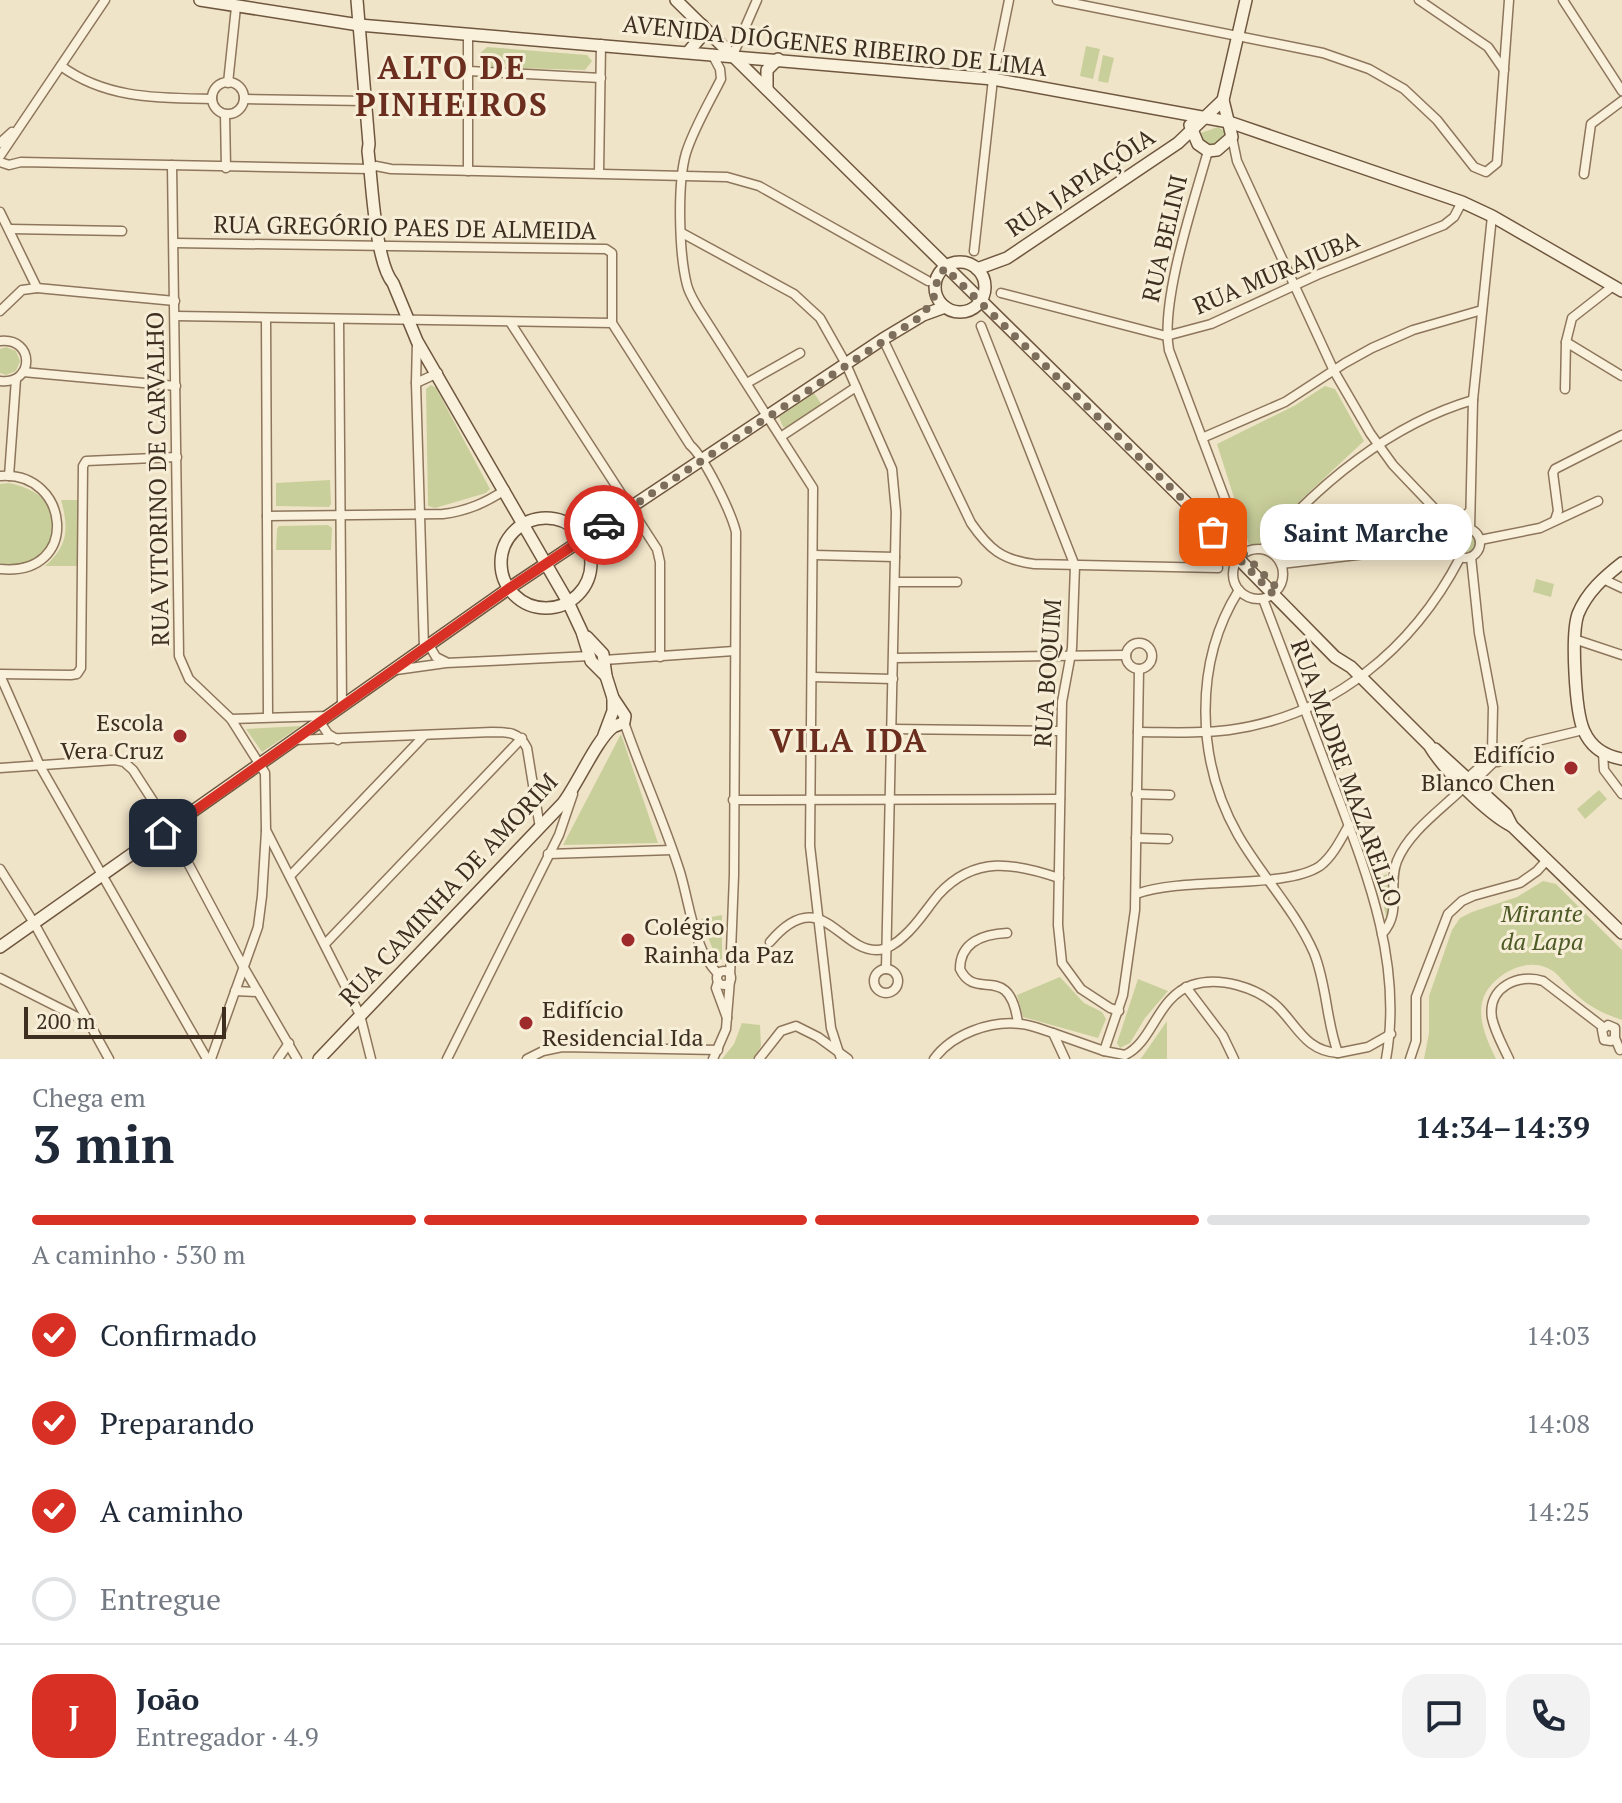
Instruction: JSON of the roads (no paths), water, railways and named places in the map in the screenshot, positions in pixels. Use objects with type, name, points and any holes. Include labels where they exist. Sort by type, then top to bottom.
[{"type":"street","points":[[21,162],[1,150],[105,0]]},
{"type":"street","name":"AVENIDA DIÓGENES RIBEIRO DE LIMA","points":[[200,0],[359,25],[993,79],[1208,117],[1462,202],[1618,288]]},
{"type":"street","name":"RUA CAMINHA DE AMORIM","points":[[319,1059],[576,786],[617,719],[606,676],[597,658],[505,490],[417,341],[393,283],[394,274],[383,245],[369,144],[357,0]]},
{"type":"street","points":[[676,0],[1241,556],[1271,594],[1429,745],[1441,752],[1466,784],[1506,814],[1512,826],[1622,933]]},
{"type":"street","points":[[733,55],[757,0]]},
{"type":"street","points":[[974,251],[993,79],[1009,0]]},
{"type":"street","points":[[1057,0],[1323,53],[1404,89],[1437,120],[1474,167],[1486,172],[1497,163],[1509,0]]},
{"type":"street","points":[[1246,0],[1223,100],[1237,161],[1334,371],[1393,465],[1456,531]]},
{"type":"street","points":[[1419,0],[1488,47],[1505,71]]},
{"type":"street","points":[[1563,0],[1622,91]]},
{"type":"street","points":[[228,83],[236,7]]},
{"type":"street","points":[[689,51],[698,43],[702,25]]},
{"type":"street","points":[[468,34],[468,171]]},
{"type":"street","points":[[599,173],[601,44]]},
{"type":"street","points":[[1488,47],[1507,44]]},
{"type":"street","points":[[711,53],[718,64],[721,79],[686,154],[682,175],[684,270],[690,294],[813,488],[810,846],[828,1004],[836,1050],[841,1059]]},
{"type":"street","points":[[767,89],[767,70],[778,59]]},
{"type":"street","points":[[61,66],[83,80],[124,94],[212,99]]},
{"type":"street","points":[[469,71],[601,78]]},
{"type":"street","points":[[228,83],[239,87],[244,99],[238,111],[225,114],[215,107],[212,99],[215,90],[228,83]]},
{"type":"street","points":[[244,99],[366,101]]},
{"type":"street","points":[[1208,117],[1223,100]]},
{"type":"street","points":[[1584,174],[1591,124],[1622,101]]},
{"type":"street","points":[[1181,112],[1189,121],[1191,132],[1207,148],[1237,161]]},
{"type":"street","points":[[225,114],[226,168]]},
{"type":"street","name":"RUA JAPIAÇÓIA","points":[[984,280],[1007,258],[1178,143],[1208,117]]},
{"type":"street","points":[[1207,148],[1232,137]]},
{"type":"street","name":"RUA JAPIAÇÓIA","points":[[1178,143],[1207,148]]},
{"type":"street","name":"RUA BELINI","points":[[1166,336],[1177,267],[1207,148]]},
{"type":"street","points":[[0,162],[9,165],[21,162],[682,175],[746,181],[928,281]]},
{"type":"street","name":"RUA VITORINO DE CARVALHO","points":[[172,165],[179,656],[189,679],[231,719],[261,763]]},
{"type":"street","name":"RUA MURAJUBA","points":[[1001,293],[1166,336],[1211,324],[1395,242],[1444,225],[1454,217],[1462,202]]},
{"type":"street","points":[[0,212],[37,288]]},
{"type":"street","points":[[1470,529],[1473,400],[1492,216]]},
{"type":"street","points":[[10,229],[122,231]]},
{"type":"street","points":[[682,233],[804,301],[820,318],[846,364],[892,469],[896,492],[895,582],[886,969]]},
{"type":"street","name":"RUA GREGÓRIO PAES DE ALMEIDA","points":[[175,243],[606,249],[613,258],[612,323]]},
{"type":"street","name":"RUA JAPIAÇÓIA","points":[[977,269],[1007,258]]},
{"type":"street","points":[[0,947],[508,589],[883,339],[923,315],[945,307],[964,312],[980,302],[984,294],[984,280],[977,269],[966,263],[945,268],[937,279],[936,293],[923,315]]},
{"type":"street","points":[[0,311],[22,290],[37,288],[175,301]]},
{"type":"street","points":[[1565,389],[1566,342],[1572,318],[1618,288]]},
{"type":"street","points":[[936,293],[945,307]]},
{"type":"street","points":[[1202,438],[1265,413],[1372,348],[1413,330],[1482,310]]},
{"type":"street","points":[[175,316],[612,323],[700,461],[729,510],[736,532],[734,875],[730,953],[724,977],[726,1029],[713,1059]]},
{"type":"street","points":[[266,318],[268,716]]},
{"type":"street","points":[[339,319],[342,705]]},
{"type":"street","points":[[510,322],[659,555],[660,657]]},
{"type":"street","name":"RUA BOQUIM","points":[[981,326],[1075,566],[1071,657],[1063,684],[1061,731],[1058,925],[1062,963],[1081,989],[1119,1011]]},
{"type":"street","points":[[1166,336],[1240,539]]},
{"type":"street","points":[[883,339],[956,493],[984,541],[1000,554],[1015,561],[1075,566],[1218,568]]},
{"type":"street","points":[[0,341],[16,342],[24,350],[27,362],[19,376],[5,476],[24,478],[45,493],[54,509],[56,536],[46,557],[32,567],[0,569]]},
{"type":"street","points":[[417,341],[423,625],[436,657],[446,663]]},
{"type":"street","points":[[1566,342],[1622,376]]},
{"type":"street","points":[[747,383],[800,353]]},
{"type":"street","points":[[1565,363],[1586,353]]},
{"type":"street","points":[[416,383],[438,373]]},
{"type":"street","points":[[0,381],[19,376],[176,386]]},
{"type":"street","points":[[782,436],[856,387]]},
{"type":"street","points":[[1263,549],[1322,490],[1378,444],[1425,417],[1473,400]]},
{"type":"street","points":[[1555,520],[1558,511],[1555,469],[1622,435]]},
{"type":"street","points":[[177,457],[86,461],[83,466],[81,668],[77,674],[71,675],[0,674],[40,766],[194,1040],[209,1059],[261,911],[267,778],[261,763]]},
{"type":"street","points":[[267,516],[420,516],[466,510],[505,490]]},
{"type":"street","points":[[1480,540],[1540,528],[1598,501]]},
{"type":"street","points":[[1445,521],[1461,519],[1470,511]]},
{"type":"street","points":[[550,518],[574,528],[583,538],[590,555],[589,574],[582,590],[568,602],[546,608],[535,607],[508,589],[502,573],[501,557],[506,541],[524,524],[550,518]]},
{"type":"street","points":[[1456,531],[1470,529],[1477,533],[1480,540],[1479,550],[1472,561],[1479,633],[1493,707],[1496,755]]},
{"type":"street","points":[[1456,531],[1450,544],[1452,551],[1460,558],[1472,561]]},
{"type":"street","points":[[1274,537],[1279,561],[1283,577],[1271,594],[1250,598],[1239,590],[1233,573],[1241,556],[1254,549],[1263,549],[1279,561],[1450,544]]},
{"type":"street","points":[[814,555],[895,557]]},
{"type":"street","points":[[1138,732],[1243,727],[1305,710],[1356,672],[1382,660],[1414,630],[1431,608],[1460,558]]},
{"type":"street","points":[[1455,567],[1472,561]]},
{"type":"street","points":[[1622,563],[1593,589],[1580,609],[1574,639],[1583,730],[1603,753],[1622,759]]},
{"type":"street","points":[[1603,579],[1622,588]]},
{"type":"street","points":[[895,582],[957,582]]},
{"type":"street","points":[[1239,590],[1221,628],[1209,670],[1206,731],[1214,774],[1232,822],[1314,953],[1322,979],[1330,1030],[1338,1053]]},
{"type":"street","name":"RUA MADRE MAZARELLO","points":[[1271,594],[1305,710],[1349,825],[1382,934],[1391,995],[1391,1034],[1386,1059]]},
{"type":"street","points":[[1574,639],[1622,655]]},
{"type":"street","points":[[1126,655],[1133,645],[1146,646],[1151,653],[1150,662],[1139,669]]},
{"type":"street","points":[[392,671],[446,663],[660,657],[734,651]]},
{"type":"street","points":[[894,658],[1126,655]]},
{"type":"street","points":[[1126,655],[1131,666],[1139,669]]},
{"type":"street","points":[[1104,1051],[1127,978],[1136,894],[1139,669]]},
{"type":"street","points":[[812,677],[893,679]]},
{"type":"street","points":[[231,719],[268,716],[324,719]]},
{"type":"street","points":[[324,719],[328,734],[339,740]]},
{"type":"street","points":[[617,719],[630,741],[672,850],[709,964],[724,977]]},
{"type":"street","points":[[892,729],[1061,731]]},
{"type":"street","points":[[1382,934],[1394,915],[1392,876],[1398,857],[1411,838],[1496,755],[1583,730]]},
{"type":"street","points":[[295,740],[505,732],[522,738]]},
{"type":"street","points":[[291,875],[425,735]]},
{"type":"street","points":[[522,738],[543,821],[555,823],[559,835]]},
{"type":"street","points":[[325,944],[522,738]]},
{"type":"street","points":[[1603,753],[1604,770],[1622,794]]},
{"type":"street","points":[[0,768],[115,760],[124,762],[133,770],[170,829],[295,1059]]},
{"type":"street","points":[[447,1059],[559,835],[576,786]]},
{"type":"street","points":[[1136,794],[1170,795]]},
{"type":"street","points":[[733,800],[1060,799]]},
{"type":"street","points":[[1136,894],[1173,884],[1300,874],[1317,868],[1332,854],[1349,825]]},
{"type":"street","points":[[266,830],[360,1015],[371,1059]]},
{"type":"street","points":[[1136,838],[1168,839]]},
{"type":"street","points":[[548,854],[672,850]]},
{"type":"street","points":[[1410,1059],[1416,1041],[1416,997],[1444,921],[1462,901],[1520,883],[1547,860]]},
{"type":"street","points":[[770,942],[792,923],[802,919],[820,919],[866,948],[878,950],[907,933],[949,885],[969,873],[991,866],[1012,865],[1059,878]]},
{"type":"street","points":[[0,869],[34,923],[109,1059]]},
{"type":"street","points":[[1007,933],[986,935],[976,940],[964,952],[960,969],[972,983],[996,984],[1006,989],[1013,999],[1018,1023]]},
{"type":"street","points":[[724,977],[716,988],[727,1018]]},
{"type":"street","points":[[0,978],[86,1021]]},
{"type":"street","points":[[1509,1059],[1492,1011],[1500,990],[1516,979],[1526,978],[1543,981],[1616,1034],[1621,1051]]},
{"type":"street","points":[[934,1059],[944,1047],[961,1036],[988,1027],[1018,1023],[1122,1055],[1132,1051],[1168,1001],[1186,987],[1202,983],[1221,983],[1257,993],[1278,1007],[1306,1042],[1321,1050],[1338,1053],[1368,1047],[1391,1034]]},
{"type":"street","points":[[1186,987],[1223,1036],[1234,1059]]},
{"type":"street","points":[[235,991],[258,992]]},
{"type":"street","points":[[759,1059],[777,1035],[791,1027],[811,1032],[848,1059]]},
{"type":"street","points":[[1603,1027],[1601,1035],[1616,1034]]},
{"type":"street","points":[[1053,1033],[1065,1059]]},
{"type":"street","points":[[194,1040],[218,1040]]},
{"type":"street","points":[[278,1059],[289,1043]]},
{"type":"street","points":[[527,1059],[562,1047],[718,1050]]},
{"type":"place","name":"Saint Marche","points":[[1213,532]]},
{"type":"place","name":"Escola Vera Cruz","points":[[180,736]]},
{"type":"place","name":"Edifício Blanco Chen","points":[[1571,768]]},
{"type":"place","name":"Colégio Rainha da Paz","points":[[628,940]]},
{"type":"place","name":"Edifício Residencial Ida","points":[[526,1023]]},
{"type":"district","name":"ALTO DE PINHEIROS","points":[[452,86]]},
{"type":"district","name":"VILA IDA","points":[[849,740]]},
{"type":"park label","name":"Mirante da Lapa","points":[[1542,927]]}]
